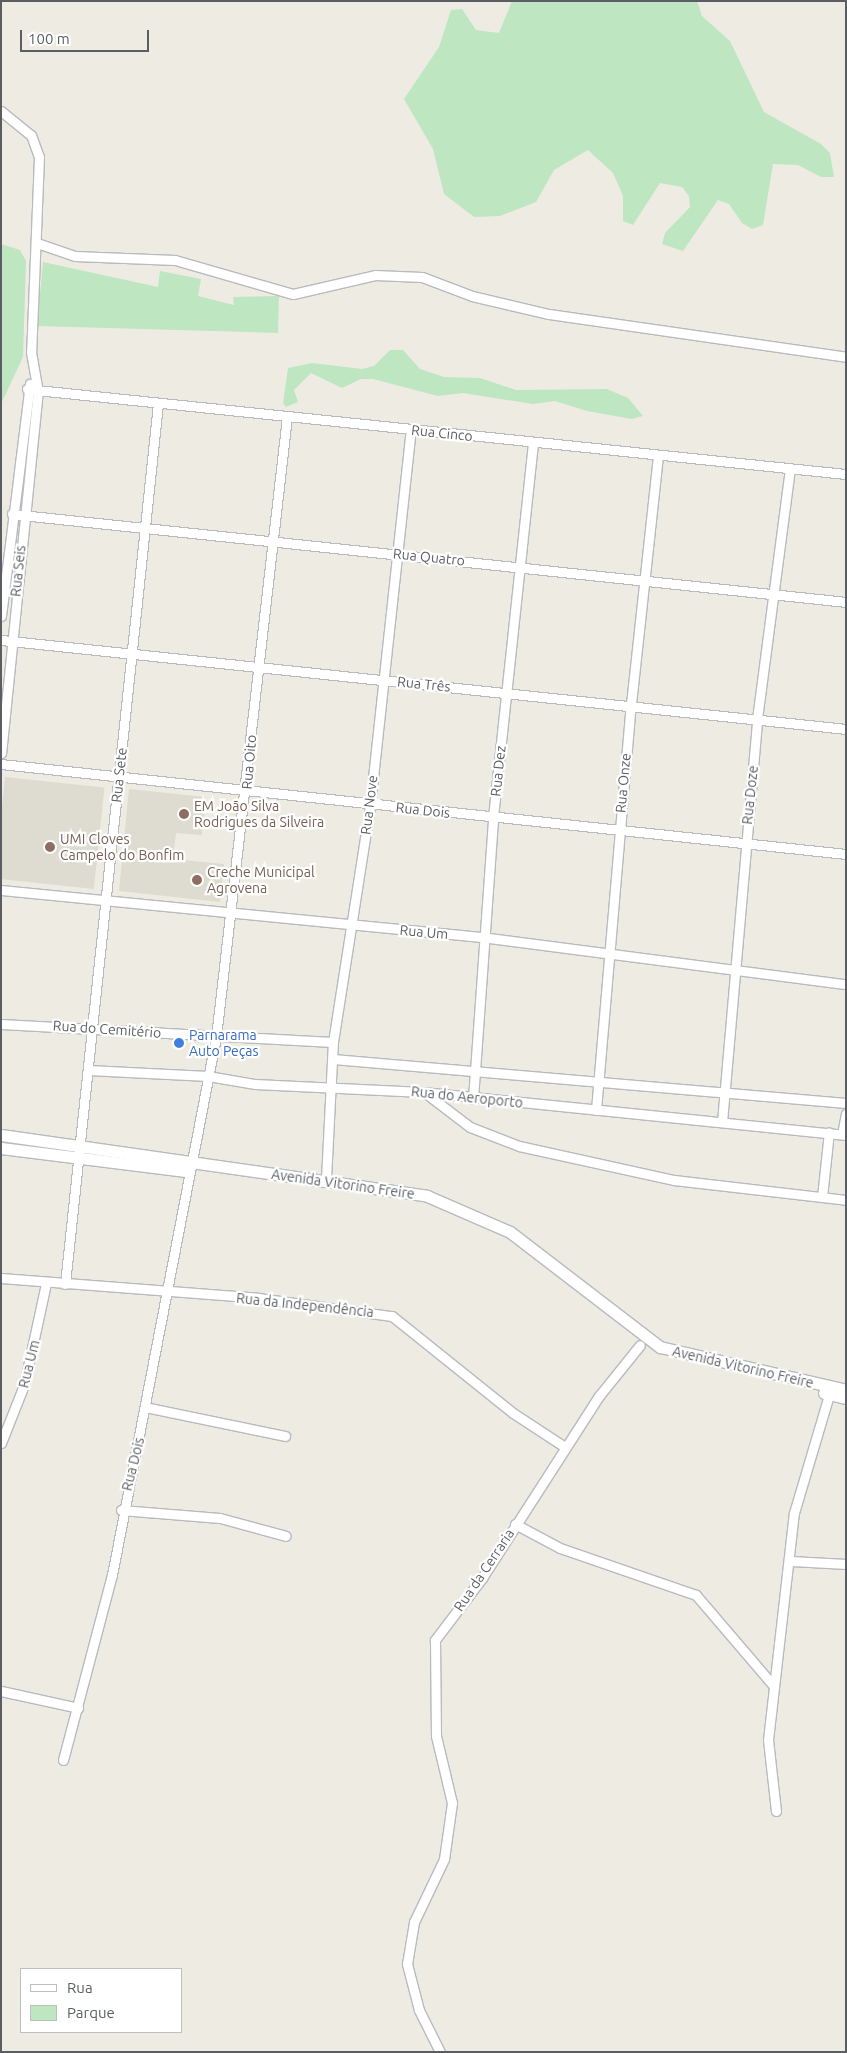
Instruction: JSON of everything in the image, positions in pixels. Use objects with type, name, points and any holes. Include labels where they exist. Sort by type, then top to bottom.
[{"type":"street","points":[[1,111],[31,135],[39,157],[33,378],[38,390]]},
{"type":"street","points":[[37,243],[74,256],[175,260],[293,294],[375,274],[422,277],[472,296],[549,314],[846,357]]},
{"type":"street","points":[[1,616],[27,388],[33,378]]},
{"type":"street","name":"Rua Cinco","points":[[27,388],[533,444],[846,474]]},
{"type":"street","name":"Rua Seis","points":[[1,753],[38,390]]},
{"type":"street","name":"Rua Sete","points":[[79,1146],[94,1028],[130,652],[146,527],[158,404]]},
{"type":"street","name":"Rua Oito","points":[[193,1168],[216,1037],[232,912],[247,790],[257,665],[288,417]]},
{"type":"street","name":"Rua Nove","points":[[326,1179],[334,1042],[370,805],[382,680],[411,430]]},
{"type":"street","name":"Rua Dez","points":[[473,1099],[482,937],[493,817],[522,567],[533,444]]},
{"type":"street","name":"Rua Onze","points":[[596,1110],[607,956],[631,704],[658,456]]},
{"type":"street","name":"Rua Doze","points":[[722,1122],[745,843],[773,594],[790,470]]},
{"type":"street","name":"Rua Quatro","points":[[12,514],[646,579],[846,602]]},
{"type":"street","name":"Rua Três","points":[[1,640],[631,704],[846,729]]},
{"type":"street","name":"Rua Dois","points":[[1,764],[370,805],[846,854]]},
{"type":"street","name":"Rua Um","points":[[1,890],[482,937],[607,956],[846,984]]},
{"type":"street","name":"Rua do Cemitério","points":[[1,1024],[334,1042]]},
{"type":"street","points":[[333,1059],[597,1078],[723,1094],[846,1103]]},
{"type":"street","name":"Rua do Aeroporto","points":[[88,1070],[208,1076],[255,1084],[332,1085],[423,1092],[473,1099],[829,1132],[844,1135]]},
{"type":"street","points":[[423,1092],[470,1127],[519,1146],[656,1178],[846,1200]]},
{"type":"street","points":[[844,1135],[846,1113]]},
{"type":"street","points":[[822,1197],[829,1132]]},
{"type":"street","name":"Avenida Vitorino Freire","points":[[1,1135],[79,1146],[193,1168],[392,1194],[474,1219],[520,1245],[640,1345],[687,1363],[846,1398]]},
{"type":"street","points":[[65,1284],[76,1158],[79,1146]]},
{"type":"street","name":"Avenida Vitorino Freire","points":[[1,1148],[76,1158],[326,1179],[427,1196],[482,1216],[510,1232],[660,1347],[846,1390]]},
{"type":"street","name":"Rua Dois","points":[[63,1760],[112,1575],[121,1510],[193,1168]]},
{"type":"street","name":"Rua da Independência","points":[[1,1278],[167,1293],[258,1298],[392,1316],[513,1413],[565,1447]]},
{"type":"street","name":"Rua Um","points":[[1,1442],[24,1386],[46,1283]]},
{"type":"street","name":"Rua da Cerraria","points":[[440,2052],[419,2010],[407,1964],[414,1922],[444,1859],[452,1803],[436,1736],[433,1648],[438,1633],[467,1600],[565,1447],[640,1345]]},
{"type":"street","points":[[776,1811],[768,1740],[773,1685],[799,1488],[829,1395]]},
{"type":"street","points":[[144,1407],[285,1436]]},
{"type":"street","points":[[121,1510],[220,1518],[286,1536]]},
{"type":"street","points":[[515,1524],[560,1548],[696,1596],[773,1685]]},
{"type":"street","points":[[791,1560],[846,1564]]},
{"type":"street","points":[[1,1691],[78,1708]]},
{"type":"shaded area","name":"UMI Cloves Campelo do Bonfim","points":[[5,777],[104,787],[94,889],[1,879],[1,815]]},
{"type":"shaded area","points":[[129,789],[206,797],[202,835],[176,833],[173,859],[224,864],[220,902],[119,891]]},
{"type":"green space","points":[[512,1],[697,1],[702,16],[730,41],[764,112],[821,144],[830,153],[834,177],[821,177],[798,165],[773,164],[763,225],[752,229],[742,223],[729,204],[718,200],[683,251],[662,244],[665,233],[690,207],[689,196],[682,187],[660,183],[633,225],[623,221],[623,196],[613,173],[588,150],[554,170],[536,202],[500,216],[474,217],[444,194],[433,149],[404,99],[439,47],[451,10],[462,9],[476,30],[499,33]]},
{"type":"green space","points":[[1,244],[20,250],[26,261],[23,357],[1,404]]},
{"type":"green space","points":[[43,262],[158,287],[160,271],[201,279],[198,296],[234,305],[233,297],[279,296],[278,333],[37,326]]},
{"type":"green space","points":[[390,350],[403,350],[420,369],[444,377],[480,378],[516,390],[607,389],[628,398],[643,416],[632,419],[587,411],[555,401],[533,404],[463,393],[438,396],[373,379],[361,379],[342,388],[311,373],[294,390],[298,402],[286,407],[283,403],[288,368],[312,363],[362,369],[374,366]]},
{"type":"place","name":"EM João Silva Rodrigues da Silveira","points":[[184,814]]},
{"type":"place","name":"UMI Cloves Campelo do Bonfim","points":[[50,847]]},
{"type":"place","name":"Creche Municipal Agrovena","points":[[197,880]]},
{"type":"place","name":"Parnarama Auto Peças","points":[[179,1043]]}]
